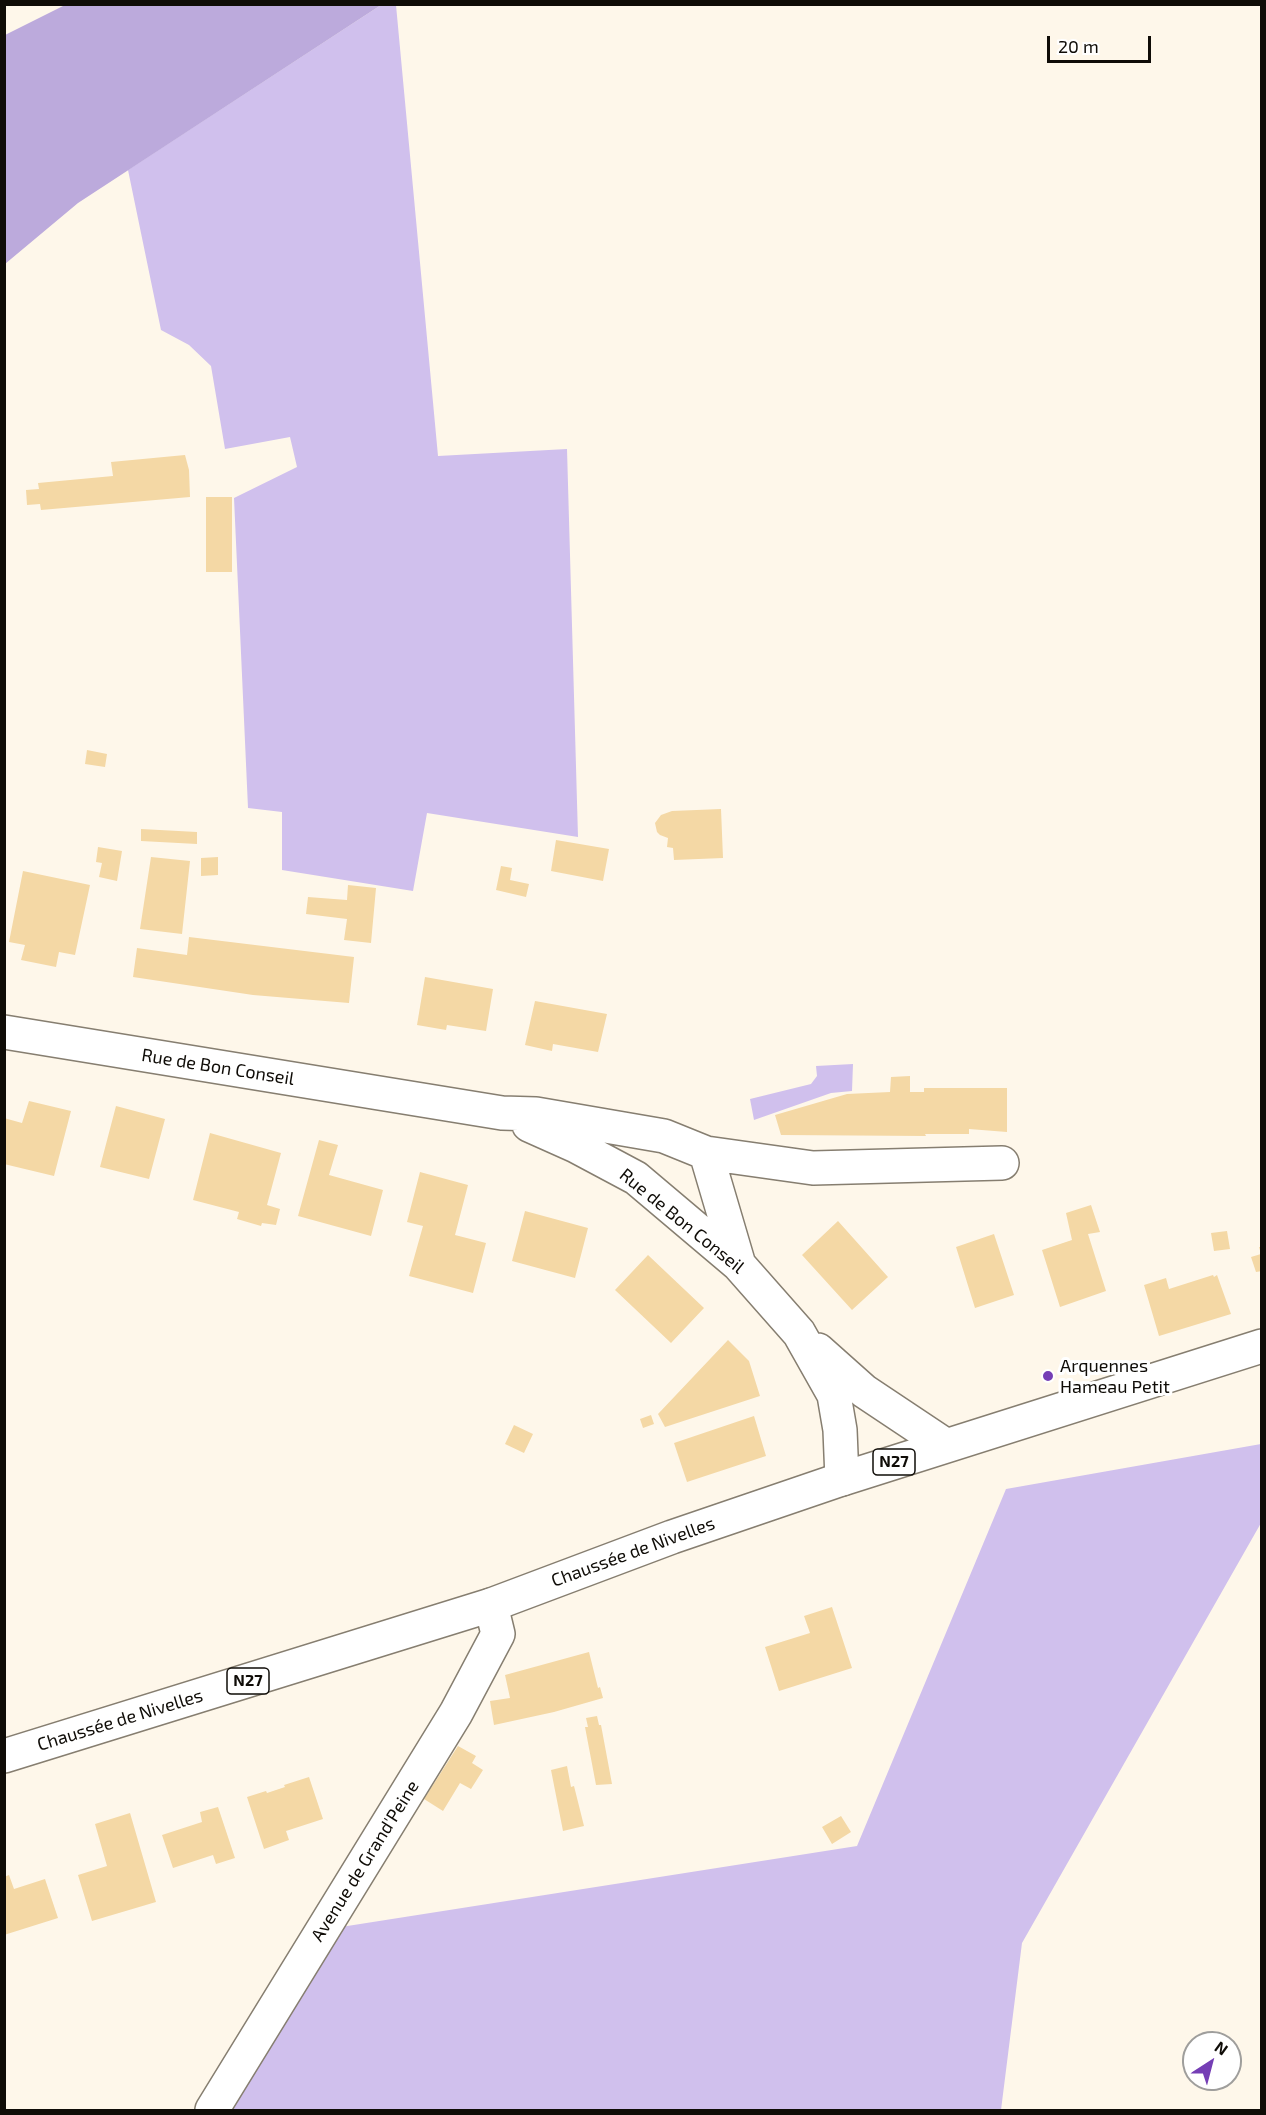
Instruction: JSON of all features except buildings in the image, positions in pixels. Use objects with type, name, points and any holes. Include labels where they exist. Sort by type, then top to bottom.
[{"type":"street","name":"Rue de Bon Conseil","points":[[4,1032],[502,1113],[536,1114],[663,1136],[706,1153],[813,1168],[1002,1162]]},
{"type":"street","name":"Rue de Bon Conseil","points":[[502,1113],[576,1146],[636,1178],[739,1265],[799,1334],[834,1395],[840,1430],[842,1479]]},
{"type":"street","points":[[706,1153],[739,1265]]},
{"type":"street","points":[[799,1334],[864,1390],[945,1445]]},
{"type":"street","name":"Chaussée de Nivelles","points":[[4,1756],[491,1605],[672,1537],[842,1479],[1262,1346]]},
{"type":"street","name":"Avenue de Grand'Peine","points":[[212,2110],[456,1713],[498,1634],[491,1605]]},
{"type":"shaded area","points":[[65,5],[381,5],[78,203],[5,264],[5,35]]},
{"type":"shaded area","points":[[381,5],[396,5],[438,456],[567,449],[578,837],[427,813],[413,891],[282,870],[282,812],[248,808],[234,498],[297,467],[290,437],[225,449],[211,366],[189,345],[161,330],[128,170]]},
{"type":"shaded area","points":[[853,1064],[852,1091],[831,1093],[754,1120],[750,1099],[811,1084],[817,1076],[816,1066]]},
{"type":"shaded area","points":[[1261,1444],[1261,1523],[1022,1943],[1001,2110],[231,2110],[341,1927],[857,1846],[1006,1489]]},
{"type":"place","name":"Arquennes Hameau Petit","points":[[1048,1376]]}]
